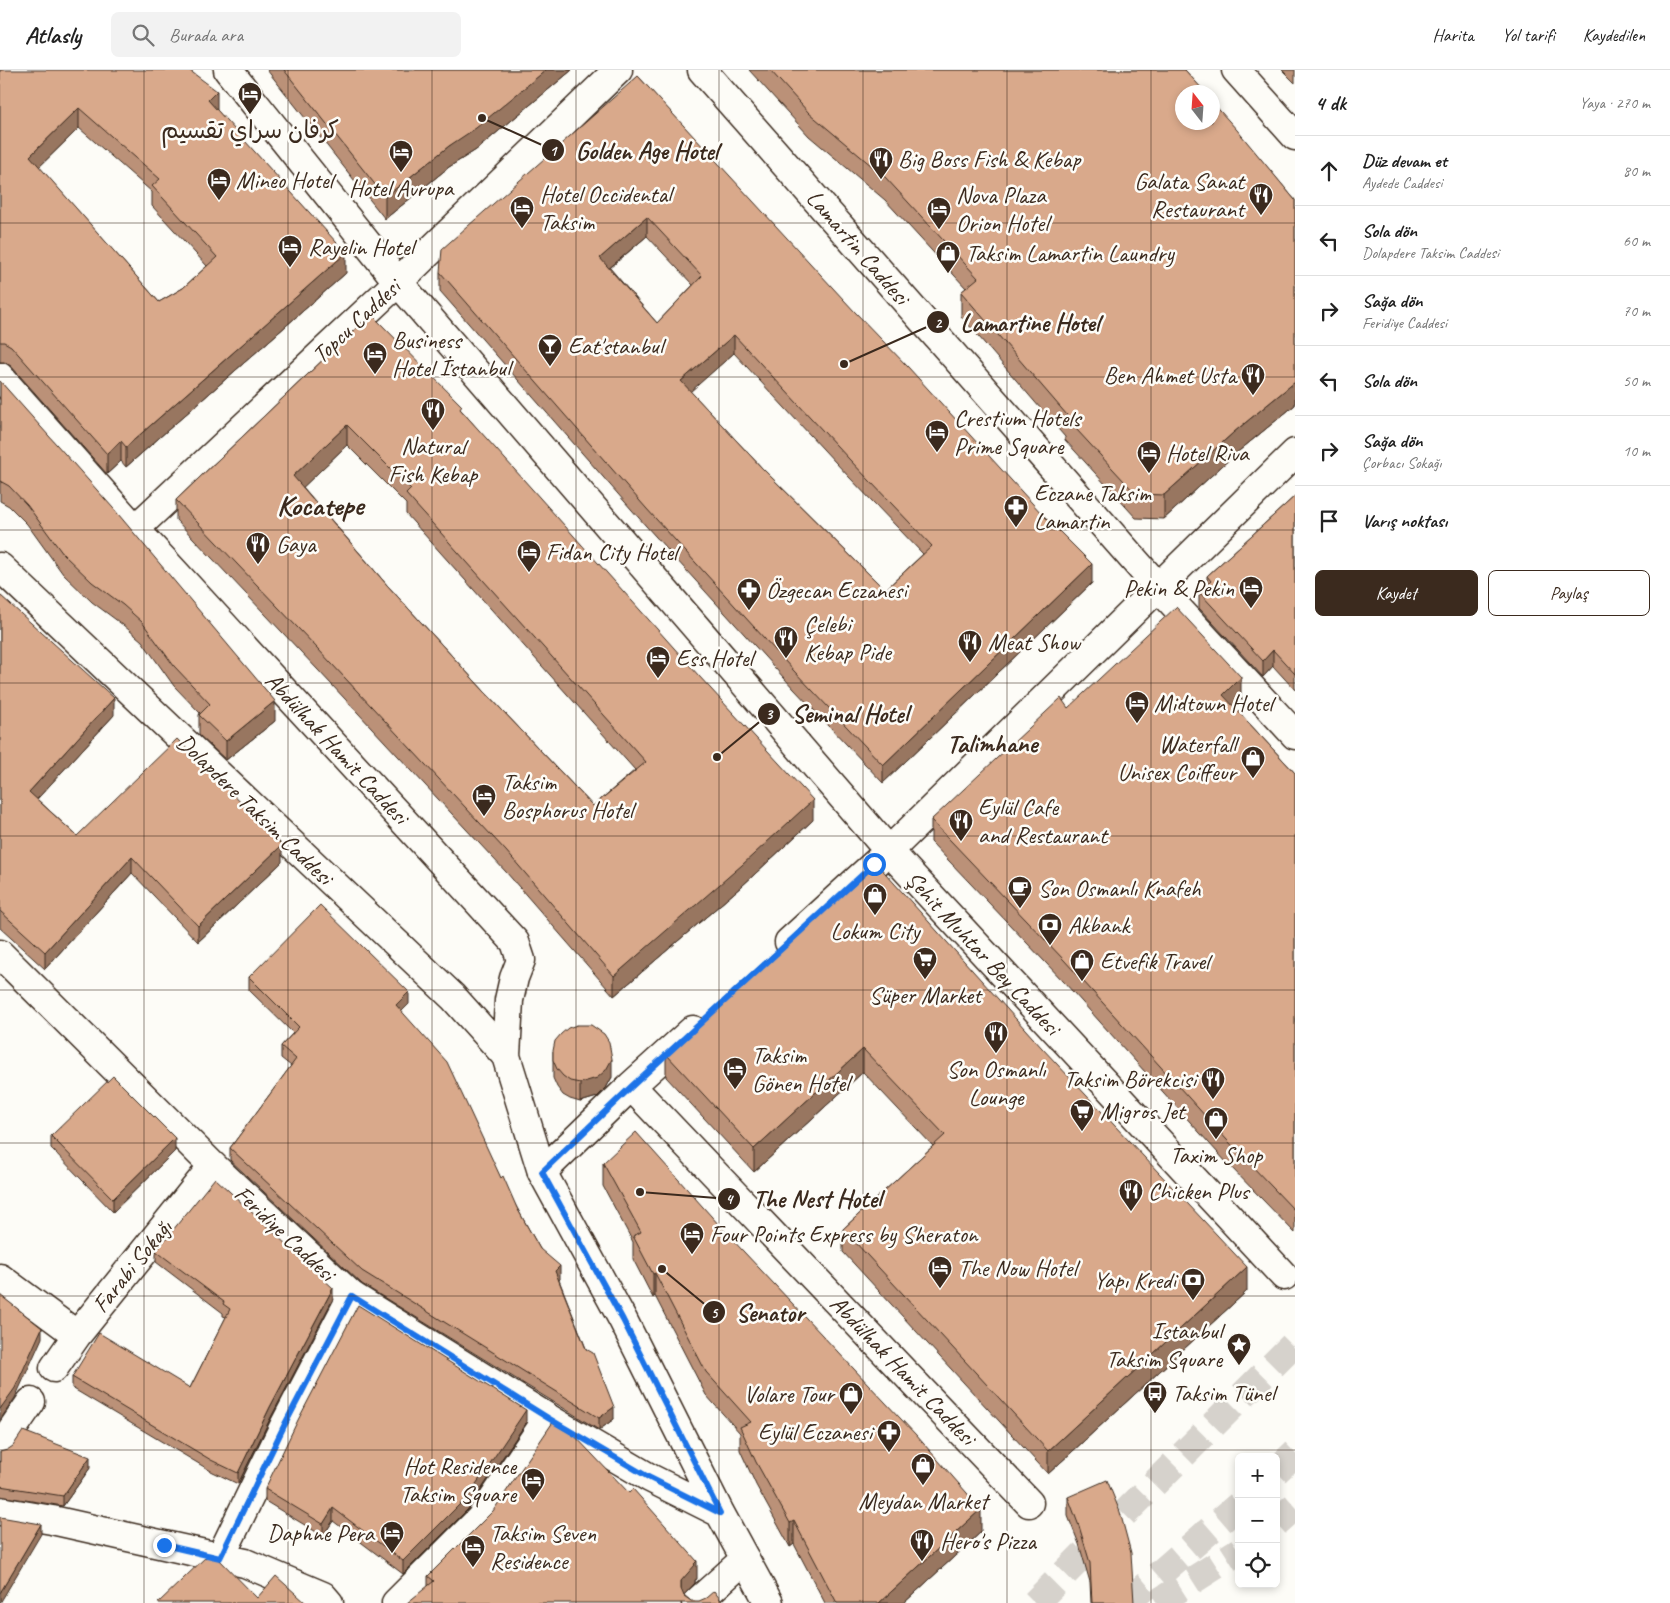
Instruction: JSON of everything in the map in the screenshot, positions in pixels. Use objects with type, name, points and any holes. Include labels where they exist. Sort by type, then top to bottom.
[{"type":"street","name":"Şehit Muhtar Bey Caddesi","points":[[228,70],[398,282],[889,851],[1284,1276]]},
{"type":"street","name":"Topcu Caddesi","points":[[135,529],[398,282],[618,70]]},
{"type":"street","name":"Lamartin Caddesi","points":[[702,70],[1158,587],[1295,735]]},
{"type":"street","points":[[1236,70],[1295,136]]},
{"type":"street","name":"Abdülhak Hamit Caddesi","points":[[0,377],[135,529],[515,942],[521,960],[514,978],[509,1000],[506,1056],[542,1172]]},
{"type":"street","points":[[771,958],[889,851],[1295,453]]},
{"type":"street","name":"Dolapdere Taksim Caddesi","points":[[0,567],[454,998],[506,1056]]},
{"type":"street","name":"Feridiye Caddesi","points":[[0,954],[213,1166],[352,1296],[548,1418],[650,1478],[720,1513]]},
{"type":"street","points":[[712,1012],[542,1172],[623,1320],[720,1513],[769,1603]]},
{"type":"street","name":"Abdülhak Hamit Caddesi","points":[[632,1086],[1029,1503]]},
{"type":"street","name":"Farabi Sokağı","points":[[54,1368],[77,1335],[213,1166]]},
{"type":"street","points":[[0,1278],[77,1335]]},
{"type":"street","points":[[220,1558],[284,1426],[352,1296]]},
{"type":"street","points":[[2,1439],[30,1402]]},
{"type":"street","points":[[396,1603],[480,1519],[548,1418]]},
{"type":"street","points":[[0,1511],[52,1520],[245,1563],[323,1596],[329,1603]]},
{"type":"street","points":[[696,1603],[745,1559]]},
{"type":"building","points":[[0,70],[189,70],[217,91],[208,100],[346,253],[126,447],[121,441],[107,454],[11,346],[0,342]],"holes":[[[79,108],[160,179],[152,186],[217,257],[183,288],[159,302],[30,156]]]},
{"type":"building","points":[[284,70],[546,70],[476,128],[449,146],[385,197]]},
{"type":"building","points":[[770,70],[1185,70],[1199,85],[1175,85],[1175,130],[1220,130],[1220,111],[1295,200],[1295,382],[1234,432],[1164,495],[1136,494],[1065,417],[1067,415],[961,292],[978,278],[885,177],[809,113]]},
{"type":"building","points":[[638,76],[1042,514],[1092,564],[883,765],[794,671],[646,508],[440,272],[442,249]],"holes":[[[647,217],[702,276],[657,323],[600,258]],[[734,335],[932,546],[885,590],[762,468],[681,381]]]},
{"type":"building","points":[[371,314],[462,406],[460,409],[699,676],[813,800],[742,865],[614,976],[506,851],[176,500]],"holes":[[[347,425],[411,489],[406,494],[646,762],[593,806],[387,585],[293,476]]]},
{"type":"building","points":[[0,381],[113,508],[275,701],[226,741],[199,715],[210,704],[174,666],[142,622],[92,582],[63,554],[27,505],[9,486],[0,481]]},
{"type":"building","points":[[1295,496],[1295,674],[1273,650],[1263,661],[1199,592],[1211,581],[1207,576]]},
{"type":"building","points":[[0,595],[114,698],[29,792],[77,836],[177,739],[282,845],[198,926],[132,857],[45,952],[0,911]]},
{"type":"building","points":[[1176,607],[1241,677],[1223,695],[1295,773],[1295,1211],[1227,1140],[1064,960],[931,820],[1061,698],[1068,708]]},
{"type":"building","points":[[877,864],[1042,1048],[1247,1267],[1048,1451],[843,1229],[945,1135],[863,1049],[754,1149],[666,1054],[775,953]]},
{"type":"building","points":[[320,905],[409,992],[396,1005],[447,1062],[517,1208],[540,1249],[560,1266],[555,1271],[586,1349],[593,1353],[614,1407],[599,1418],[362,1271],[230,1148],[296,1059],[281,1046],[299,1027],[249,977]]},
{"type":"building","points":[[577,1025],[591,1025],[604,1034],[609,1042],[612,1059],[606,1070],[597,1078],[580,1083],[570,1081],[563,1076],[553,1060],[555,1041],[568,1028]]},
{"type":"building","points":[[113,1076],[175,1138],[113,1199],[51,1136]]},
{"type":"building","points":[[636,1132],[728,1235],[916,1435],[981,1509],[879,1603],[837,1603],[794,1521],[790,1523],[756,1462],[740,1427],[751,1422],[706,1372],[655,1273],[653,1274],[633,1236],[641,1232],[603,1163]]},
{"type":"building","points":[[215,1178],[333,1288],[270,1407],[238,1473],[211,1460],[72,1377],[99,1333],[190,1388],[230,1309],[223,1304],[224,1302],[156,1251]]},
{"type":"building","points":[[0,1295],[42,1328],[15,1388],[0,1409]]},
{"type":"building","points":[[358,1305],[526,1410],[468,1496],[403,1561],[333,1508],[323,1524],[265,1489],[298,1420]]},
{"type":"building","points":[[553,1422],[573,1434],[629,1493],[633,1489],[697,1561],[681,1581],[681,1589],[684,1596],[691,1601],[699,1601],[714,1591],[723,1603],[407,1603],[434,1581],[428,1576],[493,1511]]},
{"type":"building","points":[[23,1431],[90,1457],[63,1496],[0,1486],[0,1452],[13,1446]]},
{"type":"building","points":[[1107,1480],[1120,1512],[1131,1553],[1134,1603],[1092,1603],[1090,1563],[1068,1497]]},
{"type":"building","points":[[0,1517],[41,1524],[0,1593]]},
{"type":"building","points":[[209,1554],[216,1556],[257,1598],[276,1576],[306,1603],[158,1603]]},
{"type":"tunnel","points":[[1035,1603],[1295,1343]]},
{"type":"tunnel","points":[[1280,1467],[1295,1453]]},
{"type":"tunnel","points":[[1280,1519],[1295,1506]]},
{"type":"tunnel","points":[[1126,1603],[1235,1508]]},
{"type":"tunnel","points":[[1157,1603],[1235,1554]]},
{"type":"place","name":"كرفان سراي تقسيم","points":[[250,115]]},
{"type":"place","name":"Golden Age Hotel","points":[[482,118]]},
{"type":"place","name":"Hotel Avrupa","points":[[401,173]]},
{"type":"place","name":"Big Boss Fish & Kebap","points":[[881,180]]},
{"type":"place","name":"Mineo Hotel","points":[[219,201]]},
{"type":"place","name":"Galata Sanat Restaurant","points":[[1261,216]]},
{"type":"place","name":"Hotel Occidental Taksim","points":[[522,229]]},
{"type":"place","name":"Nova Plaza Orion Hotel","points":[[939,230]]},
{"type":"place","name":"Rayelin Hotel","points":[[290,268]]},
{"type":"place","name":"Taksim Lamartin Laundry","points":[[948,274]]},
{"type":"place","name":"Lamartine Hotel","points":[[844,364]]},
{"type":"place","name":"Eat'stanbul","points":[[550,367]]},
{"type":"place","name":"Business Hotel İstanbul","points":[[375,375]]},
{"type":"place","name":"Ben Ahmet Usta","points":[[1253,396]]},
{"type":"place","name":"Natural Fish Kebap","points":[[433,431]]},
{"type":"place","name":"Crestium Hotels Prime Square","points":[[937,453]]},
{"type":"place","name":"Hotel Riva","points":[[1149,474]]},
{"type":"place","name":"Eczane Taksim Lamartin","points":[[1016,528]]},
{"type":"place","name":"Gaya","points":[[258,565]]},
{"type":"place","name":"Fidan City Hotel","points":[[529,573]]},
{"type":"place","name":"Pekin & Pekin","points":[[1251,609]]},
{"type":"place","name":"Özgecan Eczanesi","points":[[749,611]]},
{"type":"place","name":"Çelebi Kebap Pide","points":[[786,659]]},
{"type":"place","name":"Meat Show","points":[[970,663]]},
{"type":"place","name":"Ess Hotel","points":[[658,679]]},
{"type":"place","name":"Midtown Hotel","points":[[1137,724]]},
{"type":"place","name":"Seminal Hotel","points":[[717,757]]},
{"type":"place","name":"Waterfall Unisex Coiffeur","points":[[1253,779]]},
{"type":"place","name":"Taksim Bosphorus Hotel","points":[[484,817]]},
{"type":"place","name":"Eylül Cafe and Restaurant","points":[[961,842]]},
{"type":"place","name":"Son Osmanlı Knafeh","points":[[1020,909]]},
{"type":"place","name":"Lokum City","points":[[875,916]]},
{"type":"place","name":"Akbank","points":[[1050,946]]},
{"type":"place","name":"Süper Market","points":[[925,980]]},
{"type":"place","name":"Etvefik Travel","points":[[1082,982]]},
{"type":"place","name":"Son Osmanlı Lounge","points":[[996,1054]]},
{"type":"place","name":"Taksim Gönen Hotel","points":[[735,1090]]},
{"type":"place","name":"Taksim Börekcisi","points":[[1213,1100]]},
{"type":"place","name":"Migros Jet","points":[[1082,1132]]},
{"type":"place","name":"Taxim Shop","points":[[1216,1140]]},
{"type":"place","name":"The Nest Hotel","points":[[640,1192]]},
{"type":"place","name":"Chicken Plus","points":[[1131,1212]]},
{"type":"place","name":"Four Points Express by Sheraton","points":[[692,1255]]},
{"type":"place","name":"Senator","points":[[662,1269]]},
{"type":"place","name":"The Now Hotel","points":[[940,1289]]},
{"type":"place","name":"Yapı Kredi","points":[[1193,1301]]},
{"type":"place","name":"Istanbul Taksim Square","points":[[1239,1366]]},
{"type":"place","name":"Taksim Tünel","points":[[1155,1414]]},
{"type":"place","name":"Volare Tour","points":[[851,1415]]},
{"type":"place","name":"Eylül Eczanesi","points":[[889,1453]]},
{"type":"place","name":"Meydan Market","points":[[923,1486]]},
{"type":"place","name":"Hot Residence Taksim Square","points":[[533,1501]]},
{"type":"place","name":"Daphne Pera","points":[[392,1554]]},
{"type":"place","name":"Hero's Pizza","points":[[922,1562]]},
{"type":"place","name":"Taksim Seven Residence","points":[[473,1568]]},
{"type":"district","name":"Kocatepe","points":[[320,505]]},
{"type":"district","name":"Talimhane","points":[[992,743]]},
{"type":"route","points":[[164,1545],[220,1558],[284,1426],[352,1296],[548,1418],[650,1478],[720,1513],[623,1320],[542,1172],[632,1086],[874,864]]}]
